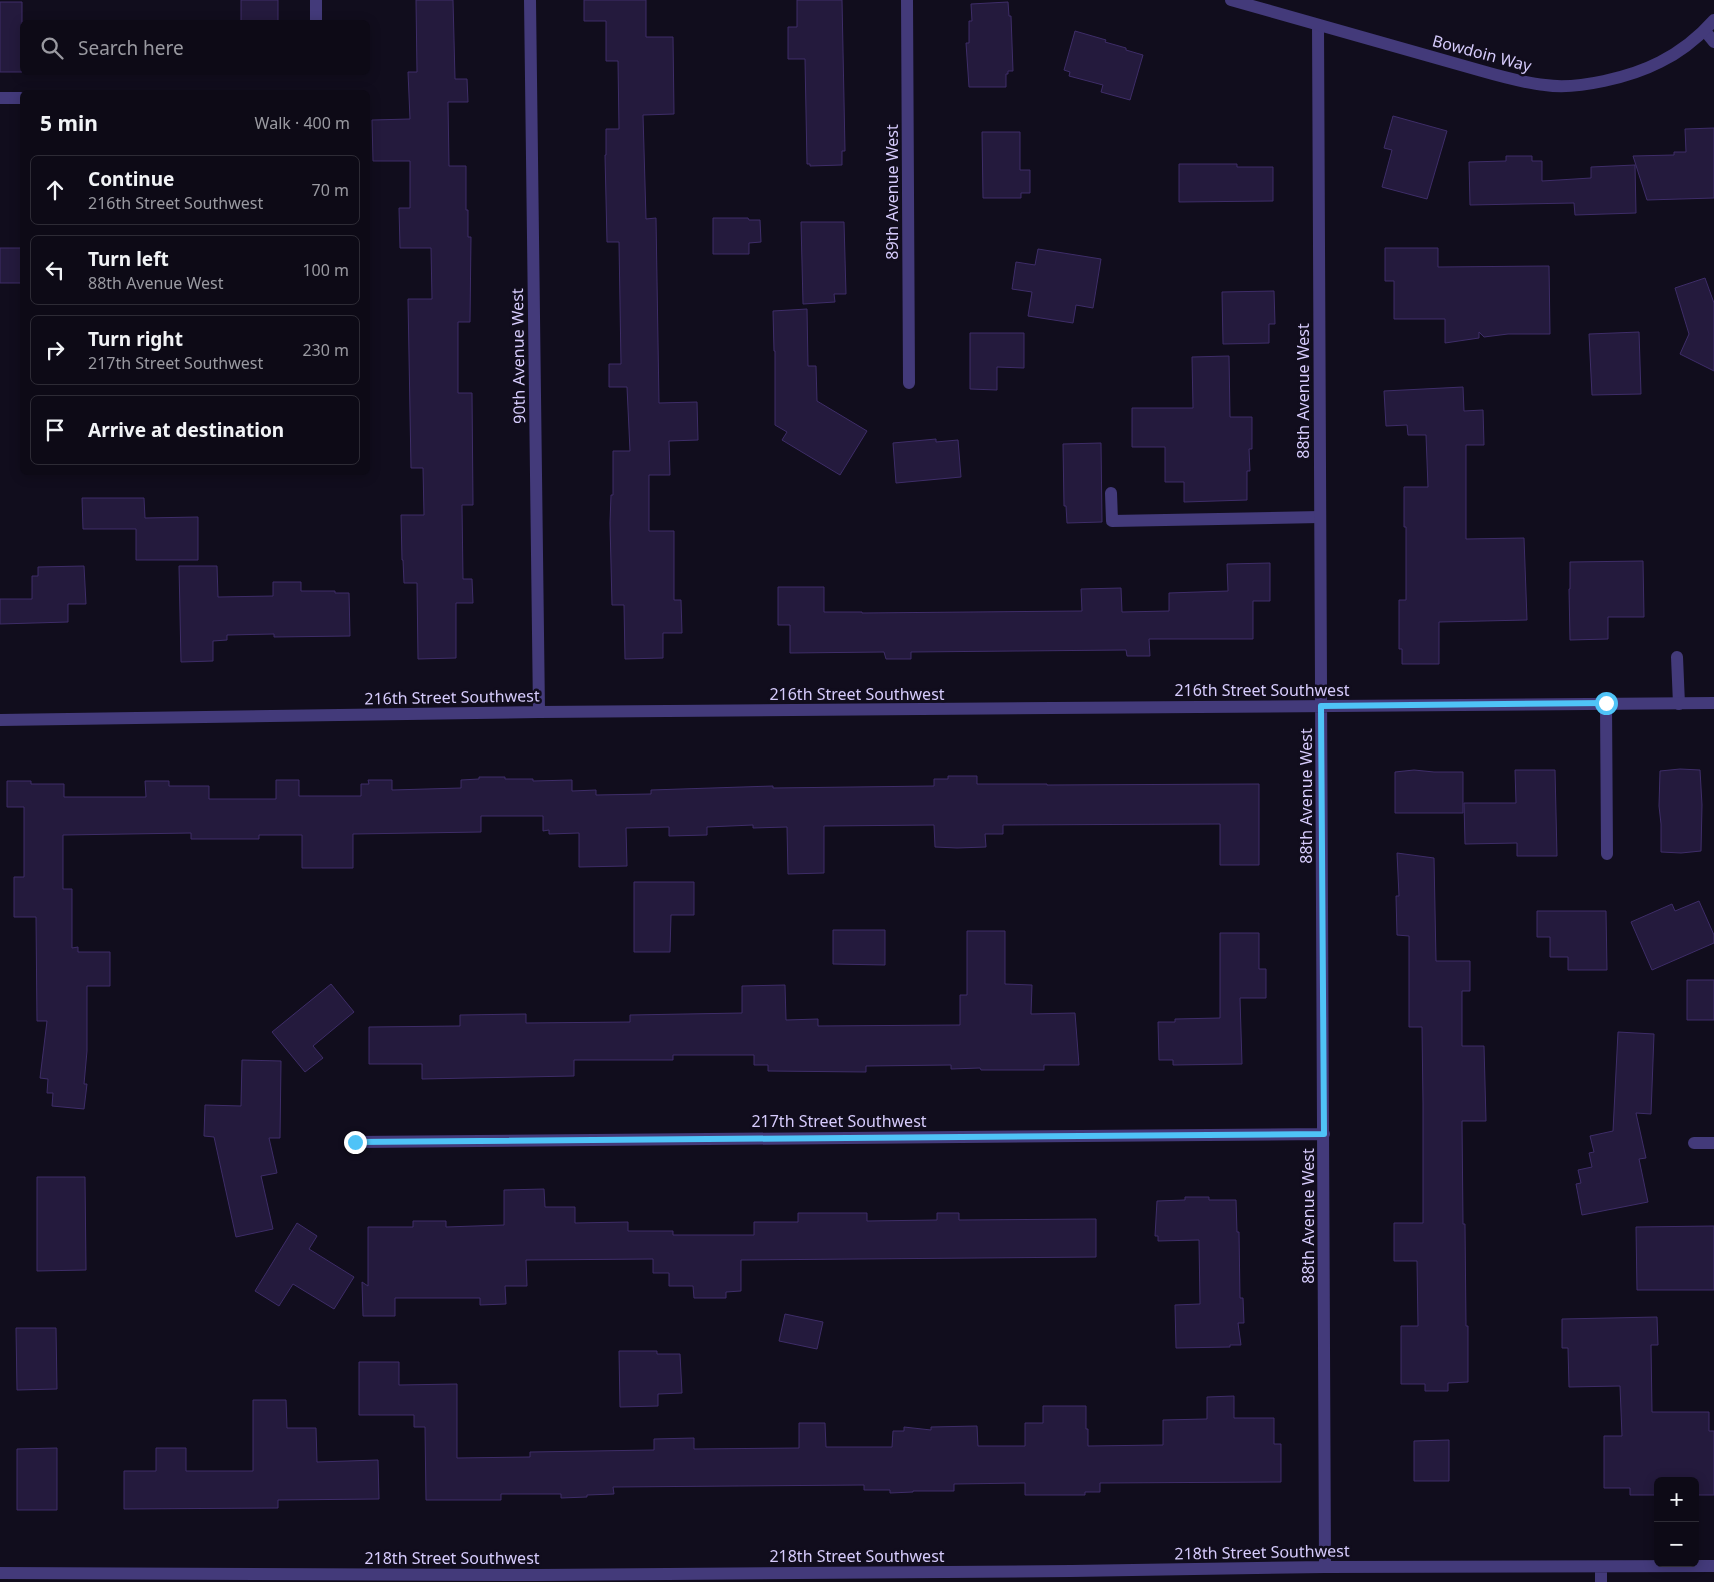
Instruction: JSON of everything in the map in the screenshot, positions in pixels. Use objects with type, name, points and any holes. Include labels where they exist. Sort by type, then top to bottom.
[{"type":"street","points":[[316,0],[316,20]]},
{"type":"street","name":"90th Avenue West","points":[[530,0],[539,712]]},
{"type":"street","name":"89th Avenue West","points":[[907,0],[909,383]]},
{"type":"street","name":"Bowdoin Way","points":[[1231,0],[1514,80],[1547,86],[1568,86],[1596,82],[1623,76],[1660,62],[1693,41],[1714,20]]},
{"type":"street","name":"88th Avenue West","points":[[1318,25],[1325,1567]]},
{"type":"street","points":[[1705,30],[1714,42]]},
{"type":"street","points":[[0,98],[20,98]]},
{"type":"street","points":[[1111,493],[1112,521],[1320,517]]},
{"type":"street","points":[[1677,657],[1679,704]]},
{"type":"street","points":[[1606,703],[1607,854]]},
{"type":"street","name":"216th Street Southwest","points":[[0,720],[539,712],[1714,703]]},
{"type":"street","name":"217th Street Southwest","points":[[355,1142],[1324,1134]]},
{"type":"street","points":[[1694,1143],[1714,1143]]},
{"type":"street","name":"218th Street Southwest","points":[[0,1573],[389,1579],[640,1578],[1325,1567],[1714,1566]]},
{"type":"street","points":[[1601,1567],[1601,1582]]},
{"type":"building","points":[[241,0],[278,0],[278,20],[241,20]]},
{"type":"building","points":[[416,0],[453,0],[455,79],[467,79],[468,102],[448,102],[449,166],[466,166],[466,210],[468,210],[468,237],[471,237],[470,322],[458,322],[458,393],[472,393],[473,505],[462,505],[463,579],[472,579],[473,603],[456,603],[456,658],[418,659],[417,583],[404,583],[402,560],[401,515],[424,515],[423,468],[411,468],[408,299],[432,299],[431,248],[400,248],[399,208],[410,208],[410,161],[373,161],[372,120],[410,119],[408,72],[417,72]]},
{"type":"building","points":[[584,0],[646,0],[646,37],[673,37],[674,114],[643,115],[646,219],[656,218],[659,403],[697,402],[698,440],[669,441],[670,475],[649,475],[649,531],[674,531],[674,600],[681,600],[682,633],[663,633],[663,658],[625,659],[624,605],[612,605],[610,523],[611,495],[613,495],[613,451],[630,451],[627,387],[609,387],[609,364],[621,364],[619,242],[607,242],[605,155],[606,129],[619,129],[618,61],[606,61],[606,21],[584,21]]},
{"type":"building","points":[[797,0],[842,0],[845,151],[842,151],[842,165],[810,166],[810,164],[807,164],[805,59],[788,59],[788,27],[797,27]]},
{"type":"building","points":[[0,2],[22,2],[20,72],[0,72]]},
{"type":"building","points":[[1008,2],[1009,16],[1011,16],[1013,71],[1008,71],[1008,74],[1006,74],[1006,87],[969,87],[966,43],[969,43],[969,21],[972,21],[971,4]]},
{"type":"building","points":[[1075,31],[1106,40],[1105,42],[1143,55],[1130,100],[1101,92],[1103,85],[1069,76],[1070,72],[1064,70]]},
{"type":"building","points":[[1393,116],[1447,131],[1427,199],[1382,187],[1392,150],[1384,148]]},
{"type":"building","points":[[1714,128],[1714,198],[1647,200],[1633,156],[1674,155],[1674,152],[1686,152],[1685,129]]},
{"type":"building","points":[[982,132],[1020,132],[1020,170],[1030,170],[1030,193],[1021,193],[1021,198],[983,198]]},
{"type":"building","points":[[1506,156],[1532,156],[1532,161],[1542,161],[1542,181],[1591,178],[1591,167],[1635,165],[1636,213],[1575,215],[1574,203],[1470,205],[1469,162],[1506,161]]},
{"type":"building","points":[[1179,164],[1237,164],[1237,167],[1273,167],[1273,201],[1179,202]]},
{"type":"building","points":[[713,218],[760,220],[761,242],[749,243],[749,254],[713,254]]},
{"type":"building","points":[[801,222],[844,222],[846,294],[834,294],[835,302],[803,304]]},
{"type":"building","points":[[0,248],[20,248],[20,283],[0,283]]},
{"type":"building","points":[[1385,248],[1438,248],[1438,267],[1549,266],[1550,334],[1508,334],[1484,337],[1479,332],[1479,338],[1445,343],[1445,319],[1394,319],[1394,281],[1385,281]]},
{"type":"building","points":[[1038,249],[1101,259],[1093,308],[1076,305],[1073,323],[1028,316],[1032,292],[1012,289],[1016,262],[1035,265]]},
{"type":"building","points":[[1705,278],[1714,303],[1714,371],[1680,354],[1689,334],[1675,288]]},
{"type":"building","points":[[1274,291],[1275,324],[1269,324],[1269,343],[1223,344],[1222,292]]},
{"type":"building","points":[[807,309],[808,366],[816,366],[817,401],[867,431],[840,475],[782,440],[787,432],[775,425],[773,311]]},
{"type":"building","points":[[1639,332],[1641,394],[1592,395],[1589,334]]},
{"type":"building","points":[[970,333],[1024,333],[1024,368],[997,367],[997,390],[970,389]]},
{"type":"building","points":[[1229,356],[1230,417],[1252,417],[1252,449],[1249,449],[1250,471],[1247,471],[1247,500],[1184,502],[1184,482],[1165,482],[1165,447],[1132,447],[1132,408],[1193,408],[1192,357]]},
{"type":"building","points":[[1463,387],[1464,411],[1483,410],[1484,445],[1466,445],[1466,539],[1524,538],[1527,620],[1439,622],[1439,664],[1402,664],[1402,649],[1399,649],[1399,600],[1406,600],[1404,487],[1428,487],[1426,435],[1408,435],[1407,425],[1386,426],[1384,391]]},
{"type":"building","points":[[936,439],[936,442],[958,440],[961,477],[896,483],[893,443]]},
{"type":"building","points":[[1101,443],[1102,522],[1067,523],[1066,506],[1064,506],[1063,444]]},
{"type":"building","points":[[82,498],[144,498],[145,518],[198,517],[198,560],[136,560],[136,529],[83,529]]},
{"type":"building","points":[[1643,561],[1644,617],[1608,617],[1608,639],[1570,640],[1570,562]]},
{"type":"building","points":[[1270,563],[1270,601],[1253,601],[1253,639],[1149,639],[1150,656],[1127,656],[1126,650],[911,652],[911,659],[886,659],[884,652],[790,653],[790,625],[778,625],[778,587],[824,587],[824,612],[1082,611],[1081,589],[1121,588],[1122,612],[1169,611],[1169,593],[1228,591],[1227,564]]},
{"type":"building","points":[[84,566],[86,604],[68,604],[68,622],[0,624],[0,599],[32,599],[32,576],[38,576],[38,567]]},
{"type":"building","points":[[179,566],[217,566],[218,597],[273,596],[273,582],[301,582],[301,591],[349,593],[350,636],[274,637],[274,634],[227,635],[227,640],[213,641],[213,661],[181,662]]},
{"type":"building","points":[[1414,770],[1463,772],[1463,813],[1395,813],[1395,772]]},
{"type":"building","points":[[1515,770],[1555,770],[1557,856],[1517,856],[1517,843],[1465,844],[1464,803],[1516,803]]},
{"type":"building","points":[[1700,770],[1702,805],[1701,851],[1661,852],[1660,771]]},
{"type":"building","points":[[948,776],[977,776],[977,784],[1259,784],[1259,865],[1220,865],[1220,824],[1003,825],[1003,834],[985,834],[986,847],[957,848],[935,847],[934,825],[824,826],[824,873],[788,874],[787,827],[753,828],[753,825],[707,827],[707,835],[669,836],[669,827],[626,828],[627,866],[579,867],[579,833],[549,834],[549,830],[543,831],[543,816],[481,816],[481,832],[353,834],[353,868],[302,868],[302,835],[259,835],[259,839],[191,839],[191,833],[63,835],[63,889],[72,889],[72,948],[78,947],[78,952],[110,952],[110,986],[87,986],[87,1051],[84,1084],[87,1084],[84,1109],[52,1106],[53,1093],[47,1093],[48,1079],[40,1078],[47,1021],[37,1021],[36,917],[14,917],[14,877],[24,877],[24,807],[7,807],[7,781],[31,781],[31,784],[64,784],[64,797],[146,797],[145,781],[169,781],[169,786],[209,786],[209,799],[276,799],[276,780],[299,780],[299,796],[361,796],[361,784],[369,784],[368,780],[392,780],[392,790],[461,788],[461,780],[479,779],[479,777],[533,779],[533,781],[572,780],[572,791],[596,790],[596,795],[651,794],[651,790],[773,786],[773,788],[934,786],[934,779],[948,779]]},
{"type":"building","points":[[1397,853],[1434,858],[1436,961],[1470,961],[1470,991],[1462,991],[1462,1046],[1484,1046],[1486,1121],[1462,1121],[1468,1382],[1448,1383],[1448,1391],[1425,1391],[1425,1384],[1401,1384],[1401,1326],[1418,1326],[1417,1261],[1394,1261],[1394,1223],[1423,1223],[1423,1104],[1422,1027],[1409,1027],[1409,936],[1397,935],[1396,896],[1399,896]]},
{"type":"building","points":[[634,882],[694,882],[694,915],[671,915],[670,952],[634,952]]},
{"type":"building","points":[[1699,901],[1714,935],[1714,943],[1652,970],[1631,922],[1672,904],[1675,911]]},
{"type":"building","points":[[1537,911],[1606,911],[1607,970],[1568,970],[1568,957],[1550,957],[1550,937],[1537,937]]},
{"type":"building","points":[[833,930],[885,930],[885,965],[833,964]]},
{"type":"building","points":[[967,931],[1005,931],[1005,984],[1032,985],[1031,1014],[1075,1013],[1079,1065],[1044,1065],[1044,1070],[951,1069],[951,1065],[866,1066],[866,1072],[768,1071],[768,1065],[754,1065],[754,1055],[673,1055],[673,1060],[574,1060],[574,1076],[422,1079],[422,1064],[369,1064],[369,1027],[460,1026],[460,1015],[526,1014],[526,1023],[630,1022],[630,1015],[742,1013],[742,986],[785,985],[786,1020],[818,1019],[818,1026],[960,1025],[960,995],[967,995]]},
{"type":"building","points":[[1220,933],[1259,933],[1259,969],[1266,969],[1266,998],[1240,998],[1242,1064],[1173,1065],[1173,1060],[1159,1060],[1158,1022],[1175,1022],[1175,1019],[1220,1018]]},
{"type":"building","points":[[1687,980],[1714,980],[1714,1020],[1687,1020]]},
{"type":"building","points":[[331,984],[354,1012],[313,1046],[323,1058],[305,1072],[272,1032]]},
{"type":"building","points":[[1618,1032],[1654,1034],[1651,1114],[1636,1113],[1646,1158],[1639,1159],[1648,1202],[1582,1215],[1576,1184],[1581,1183],[1578,1170],[1592,1167],[1589,1153],[1594,1152],[1590,1136],[1613,1131]]},
{"type":"building","points":[[242,1060],[281,1061],[280,1138],[269,1138],[277,1173],[261,1176],[273,1229],[236,1237],[214,1137],[204,1136],[205,1105],[241,1106]]},
{"type":"building","points":[[37,1177],[85,1177],[86,1270],[37,1271]]},
{"type":"building","points":[[544,1189],[545,1207],[575,1207],[575,1223],[628,1222],[628,1231],[673,1231],[673,1235],[754,1235],[754,1222],[798,1222],[798,1213],[867,1213],[867,1221],[937,1220],[937,1213],[959,1213],[959,1220],[1096,1219],[1096,1257],[741,1260],[741,1291],[726,1292],[726,1298],[694,1298],[693,1286],[669,1286],[669,1273],[653,1273],[653,1259],[526,1260],[527,1286],[505,1286],[506,1304],[480,1305],[480,1298],[395,1298],[395,1316],[363,1316],[362,1282],[368,1286],[368,1227],[413,1227],[413,1221],[446,1221],[446,1227],[504,1225],[504,1190]]},
{"type":"building","points":[[1185,1197],[1209,1197],[1209,1200],[1236,1200],[1237,1232],[1239,1232],[1240,1298],[1243,1298],[1244,1323],[1238,1323],[1241,1345],[1176,1348],[1175,1305],[1200,1304],[1199,1240],[1158,1241],[1158,1236],[1155,1236],[1157,1201],[1185,1200]]},
{"type":"building","points":[[297,1223],[317,1236],[309,1249],[354,1277],[334,1309],[293,1284],[279,1306],[255,1291]]},
{"type":"building","points":[[1714,1226],[1714,1290],[1637,1290],[1636,1227]]},
{"type":"building","points":[[785,1314],[823,1322],[817,1349],[779,1341]]},
{"type":"building","points":[[1657,1317],[1658,1345],[1651,1345],[1652,1412],[1709,1412],[1709,1431],[1714,1431],[1714,1495],[1699,1495],[1699,1477],[1654,1477],[1654,1495],[1630,1495],[1630,1488],[1604,1488],[1604,1436],[1622,1436],[1620,1386],[1569,1387],[1568,1348],[1562,1348],[1562,1319]]},
{"type":"building","points":[[16,1328],[56,1328],[57,1389],[17,1390]]},
{"type":"building","points":[[619,1351],[657,1351],[657,1354],[680,1354],[682,1393],[658,1394],[658,1406],[620,1407]]},
{"type":"building","points":[[359,1362],[399,1362],[399,1385],[457,1384],[457,1458],[530,1457],[530,1452],[654,1450],[654,1439],[694,1438],[694,1449],[799,1448],[799,1423],[825,1423],[826,1447],[892,1447],[893,1431],[904,1431],[904,1427],[931,1430],[931,1427],[977,1426],[978,1446],[1025,1446],[1025,1423],[1043,1423],[1043,1406],[1086,1406],[1088,1446],[1163,1445],[1163,1420],[1207,1419],[1207,1397],[1234,1396],[1234,1418],[1274,1418],[1274,1444],[1281,1444],[1281,1482],[1100,1483],[1100,1492],[1085,1492],[1085,1495],[1025,1495],[1025,1483],[954,1484],[954,1491],[890,1493],[890,1490],[864,1490],[864,1485],[613,1487],[614,1494],[587,1495],[587,1497],[561,1498],[561,1494],[501,1494],[501,1500],[426,1500],[425,1427],[414,1427],[414,1415],[359,1415]]},
{"type":"building","points":[[253,1400],[286,1400],[287,1428],[316,1428],[317,1462],[378,1460],[379,1499],[278,1500],[278,1508],[124,1509],[124,1471],[156,1471],[156,1448],[186,1448],[186,1471],[253,1471]]},
{"type":"building","points":[[1449,1440],[1449,1481],[1414,1481],[1414,1441]]},
{"type":"building","points":[[57,1448],[57,1510],[17,1510],[17,1449]]},
{"type":"route","points":[[355,1142],[1324,1134],[1321,706],[1606,703]]}]
